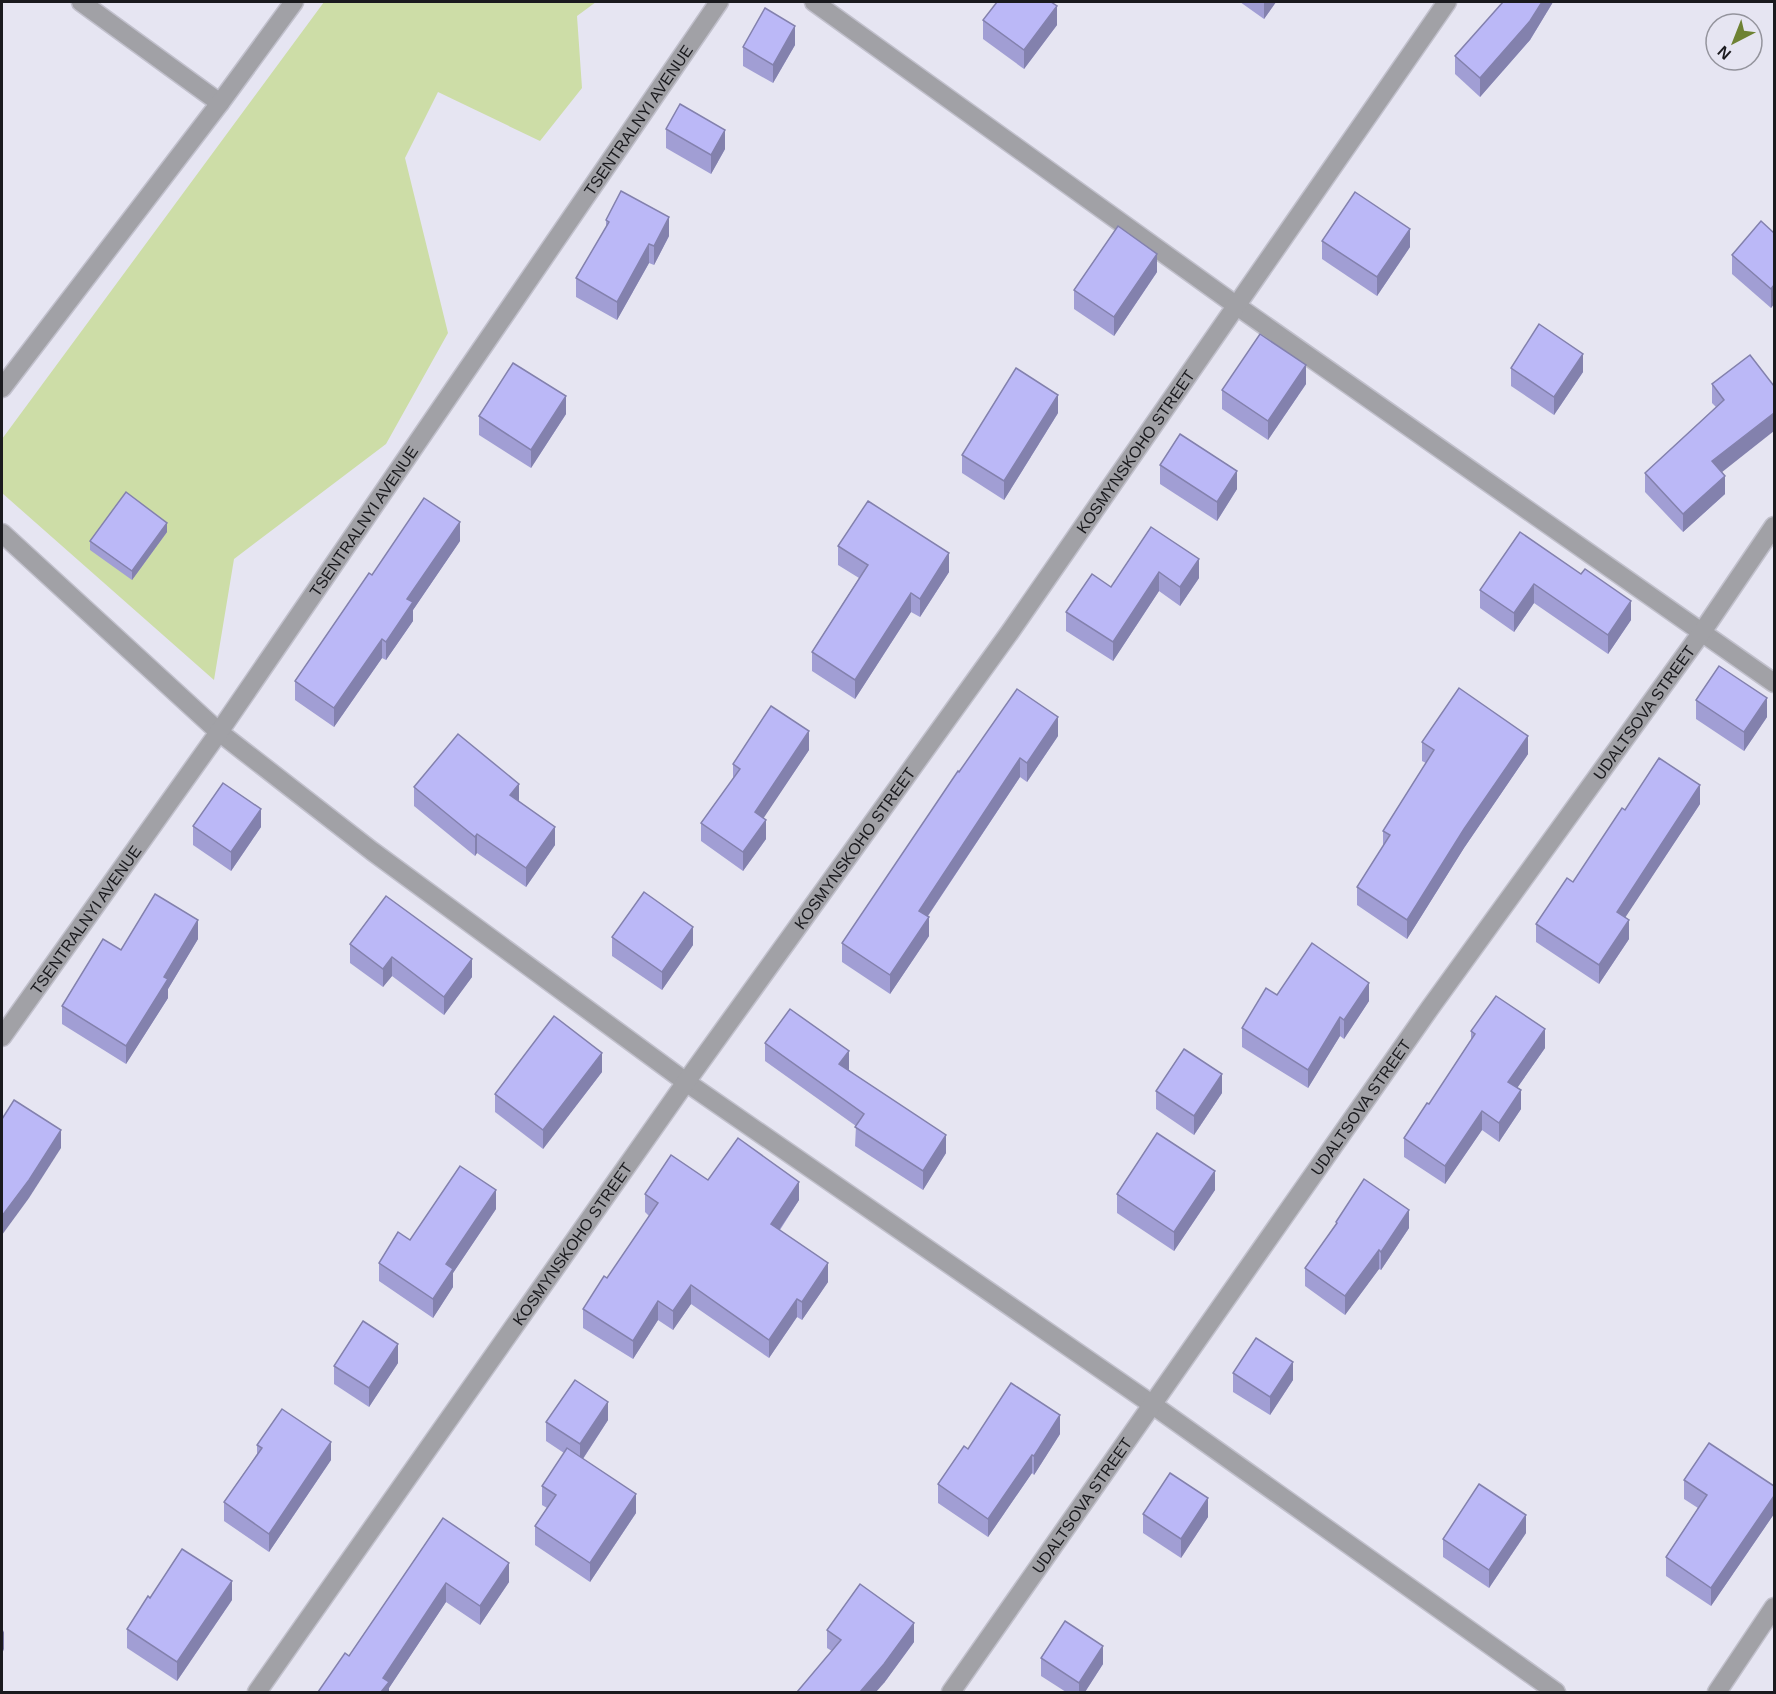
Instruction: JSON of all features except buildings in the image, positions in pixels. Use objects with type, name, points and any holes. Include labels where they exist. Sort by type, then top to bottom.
[{"type":"street","points":[[81,2],[220,103]]},
{"type":"street","points":[[2,388],[220,103],[294,2]]},
{"type":"street","name":"TSENTRALNYI AVENUE","points":[[2,1037],[219,732],[719,2]]},
{"type":"street","points":[[814,2],[1237,306],[1774,683]]},
{"type":"street","name":"KOSMYNSKOHO STREET","points":[[257,1692],[686,1082],[1011,632],[1447,2]]},
{"type":"street","name":"UDALTSOVA STREET","points":[[951,1692],[1430,1008],[1702,632],[1774,526]]},
{"type":"street","points":[[2,533],[219,732],[372,851],[686,1082],[1153,1406],[1556,1692]]},
{"type":"street","points":[[1717,1692],[1774,1607]]},
{"type":"green space","points":[[324,2],[596,2],[577,16],[582,88],[540,141],[438,92],[405,158],[448,333],[386,444],[234,559],[214,680],[2,493],[2,439]]}]
